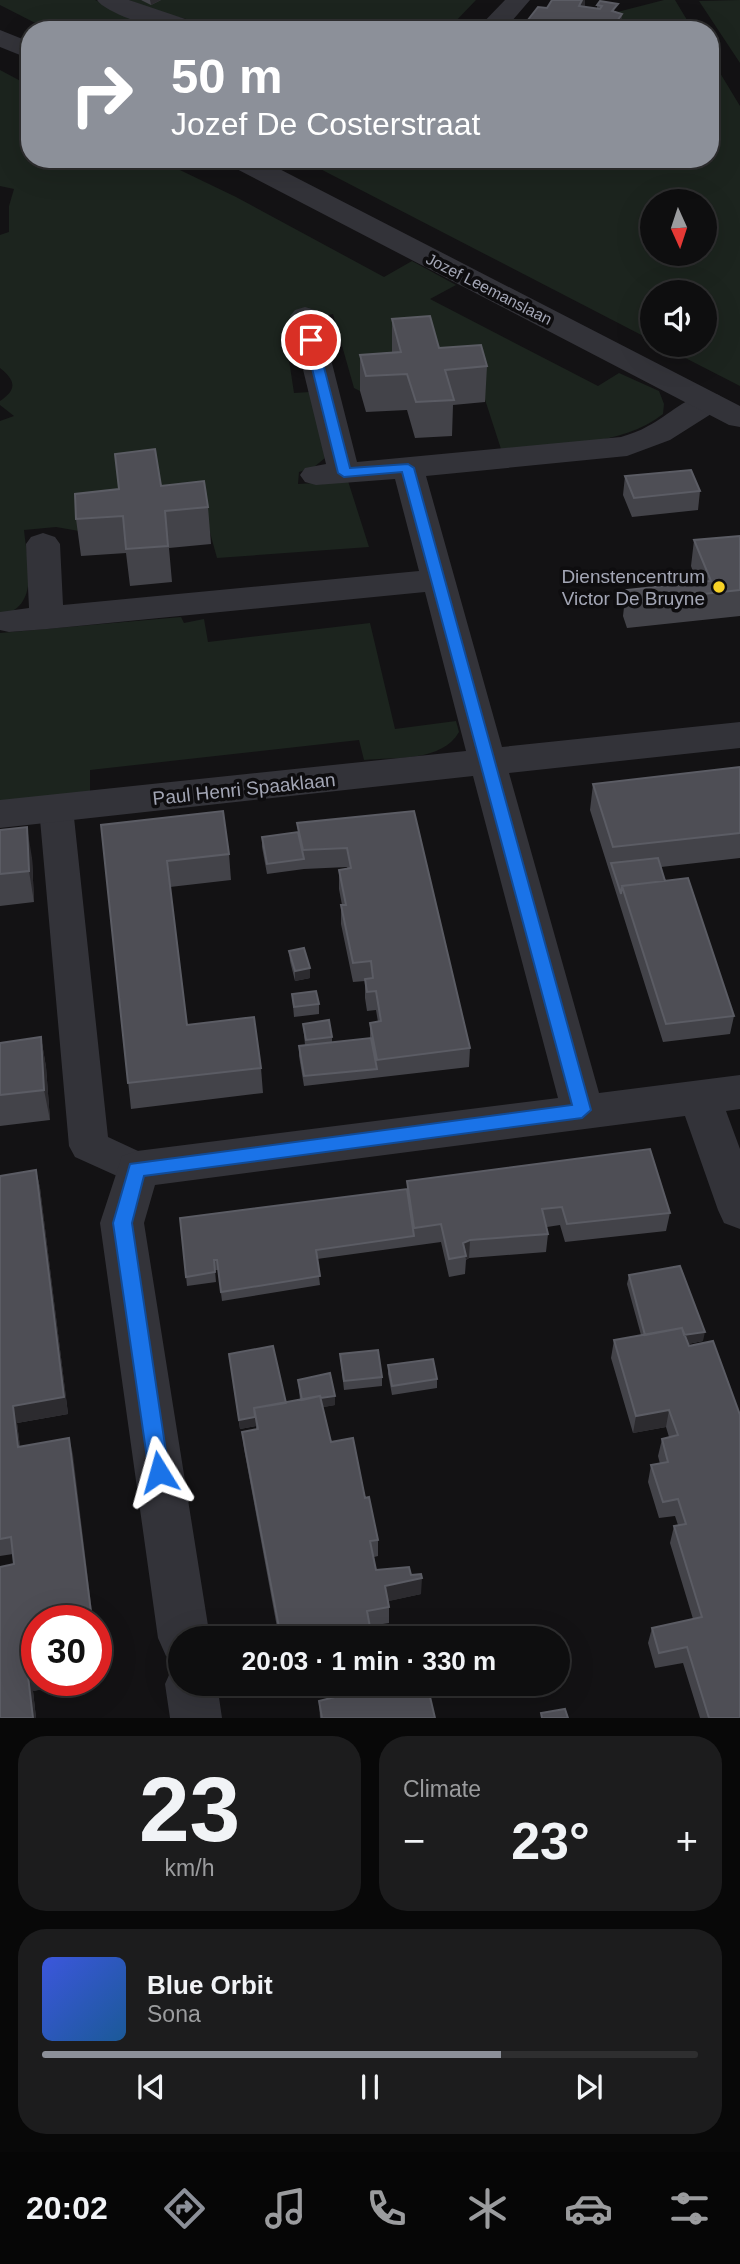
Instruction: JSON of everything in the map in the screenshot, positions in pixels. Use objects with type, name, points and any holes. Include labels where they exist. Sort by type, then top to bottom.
[{"type":"street","points":[[109,0],[165,21]]},
{"type":"street","points":[[500,21],[518,0]]},
{"type":"street","points":[[0,37],[21,48]]},
{"type":"street","name":"Jozef Leemanslaan","points":[[256,168],[740,418]]},
{"type":"street","points":[[305,316],[330,474],[627,446],[659,433],[708,401]]},
{"type":"street","points":[[408,468],[582,1110]]},
{"type":"street","points":[[43,544],[47,618]]},
{"type":"street","points":[[9,621],[439,580]]},
{"type":"street","name":"Paul Henri Spaaklaan","points":[[0,814],[740,734]]},
{"type":"street","points":[[56,808],[89,1146],[136,1170],[582,1110],[720,1095],[740,1210]]},
{"type":"street","points":[[136,1170],[122,1223],[182,1626]]},
{"type":"street","points":[[193,1696],[196,1718]]},
{"type":"shaded area","points":[[0,0],[95,0],[150,21],[31,21],[0,5]]},
{"type":"shaded area","points":[[129,0],[476,0],[456,21],[198,21]]},
{"type":"shaded area","points":[[664,0],[675,0],[688,21],[582,21]]},
{"type":"shaded area","points":[[740,0],[740,63],[719,31],[719,21],[712,21],[699,1]]},
{"type":"shaded area","points":[[0,70],[21,81],[21,168],[176,168],[236,197],[384,277],[412,261],[456,285],[430,299],[598,386],[619,373],[659,391],[664,404],[663,414],[646,425],[606,439],[501,449],[479,381],[360,391],[354,388],[333,314],[284,327],[294,393],[310,392],[325,458],[314,467],[299,472],[298,484],[348,481],[369,547],[217,558],[206,518],[79,531],[56,527],[24,530],[29,569],[26,593],[13,611],[0,616],[0,421],[14,416],[0,405],[0,401],[10,392],[12,384],[0,368],[0,235],[9,232],[9,206],[14,189],[0,186]]},
{"type":"shaded area","points":[[719,71],[740,106],[740,386],[683,357],[717,357],[717,280],[640,280],[640,334],[318,168],[719,168]]},
{"type":"shaded area","points":[[181,617],[184,623],[204,619],[208,642],[370,623],[395,729],[456,721],[459,732],[441,749],[403,758],[364,760],[359,740],[90,770],[90,791],[0,806],[0,633]]},
{"type":"building","points":[[552,0],[582,0],[579,6],[600,9],[602,6],[597,5],[600,1],[618,4],[612,11],[622,14],[617,21],[527,21],[538,7],[547,8]]},
{"type":"building","points":[[430,316],[439,348],[481,345],[487,366],[445,370],[454,400],[416,402],[407,374],[366,376],[360,355],[401,352],[392,319]]},
{"type":"building","points":[[155,449],[161,486],[204,481],[208,507],[165,511],[168,546],[126,549],[123,516],[76,519],[75,494],[119,489],[115,454]]},
{"type":"building","points":[[691,470],[700,491],[634,498],[625,476]]},
{"type":"building","points":[[740,536],[740,590],[630,602],[626,590],[711,581],[694,540]]},
{"type":"building","points":[[740,767],[740,833],[613,847],[593,784]]},
{"type":"building","points":[[223,811],[229,854],[167,861],[187,1025],[254,1017],[261,1068],[128,1083],[101,825]]},
{"type":"building","points":[[414,811],[470,1048],[377,1060],[370,1023],[381,1021],[376,991],[367,992],[365,979],[373,978],[371,961],[353,963],[341,905],[346,905],[339,870],[351,868],[347,848],[303,850],[297,823]]},
{"type":"building","points":[[27,827],[29,871],[0,874],[0,830]]},
{"type":"building","points":[[298,832],[304,859],[267,864],[262,837]]},
{"type":"building","points":[[658,858],[665,881],[622,886],[621,894],[611,863]]},
{"type":"building","points":[[688,878],[734,1016],[666,1024],[622,886]]},
{"type":"building","points":[[304,948],[310,968],[295,971],[289,951]]},
{"type":"building","points":[[316,991],[319,1004],[294,1007],[292,994]]},
{"type":"building","points":[[329,1020],[332,1037],[306,1040],[303,1024]]},
{"type":"building","points":[[41,1037],[44,1090],[0,1095],[0,1043]]},
{"type":"building","points":[[371,1038],[377,1069],[304,1076],[299,1046]]},
{"type":"building","points":[[650,1149],[670,1213],[567,1224],[562,1207],[542,1209],[548,1234],[470,1240],[463,1243],[466,1256],[449,1259],[441,1224],[414,1228],[407,1181]]},
{"type":"building","points":[[36,1170],[64,1397],[13,1406],[18,1447],[69,1438],[90,1605],[21,1605],[21,1696],[30,1696],[33,1718],[0,1718],[0,1567],[14,1564],[11,1537],[0,1539],[0,1176]]},
{"type":"building","points":[[407,1189],[414,1236],[316,1250],[320,1276],[221,1292],[217,1260],[214,1260],[215,1272],[186,1277],[180,1218]]},
{"type":"building","points":[[680,1266],[705,1332],[684,1335],[682,1328],[645,1335],[629,1275]]},
{"type":"building","points":[[682,1328],[689,1346],[713,1341],[740,1415],[740,1718],[709,1718],[687,1647],[659,1653],[652,1628],[702,1617],[674,1526],[686,1524],[678,1499],[663,1502],[651,1465],[668,1462],[662,1439],[678,1435],[669,1410],[636,1416],[614,1340]]},
{"type":"building","points":[[273,1346],[286,1403],[254,1408],[255,1417],[239,1420],[229,1354]]},
{"type":"building","points":[[378,1350],[382,1377],[344,1381],[340,1354]]},
{"type":"building","points":[[433,1359],[437,1379],[392,1386],[388,1365]]},
{"type":"building","points":[[330,1373],[335,1396],[302,1400],[298,1380]]},
{"type":"building","points":[[320,1396],[331,1442],[353,1438],[365,1498],[369,1497],[378,1540],[370,1541],[376,1570],[409,1567],[411,1575],[421,1574],[422,1578],[385,1586],[389,1607],[367,1611],[370,1626],[279,1626],[242,1432],[258,1429],[254,1408]]},
{"type":"building","points":[[339,1696],[430,1696],[435,1718],[322,1718],[319,1701]]},
{"type":"building","points":[[565,1709],[568,1718],[542,1718],[541,1713]]},
{"type":"place","name":"Dienstencentrum Victor De Bruyne","points":[[719,587]]},
{"type":"route","points":[[159,1472],[122,1223],[136,1170],[582,1110],[408,468],[344,473],[311,340]]}]
